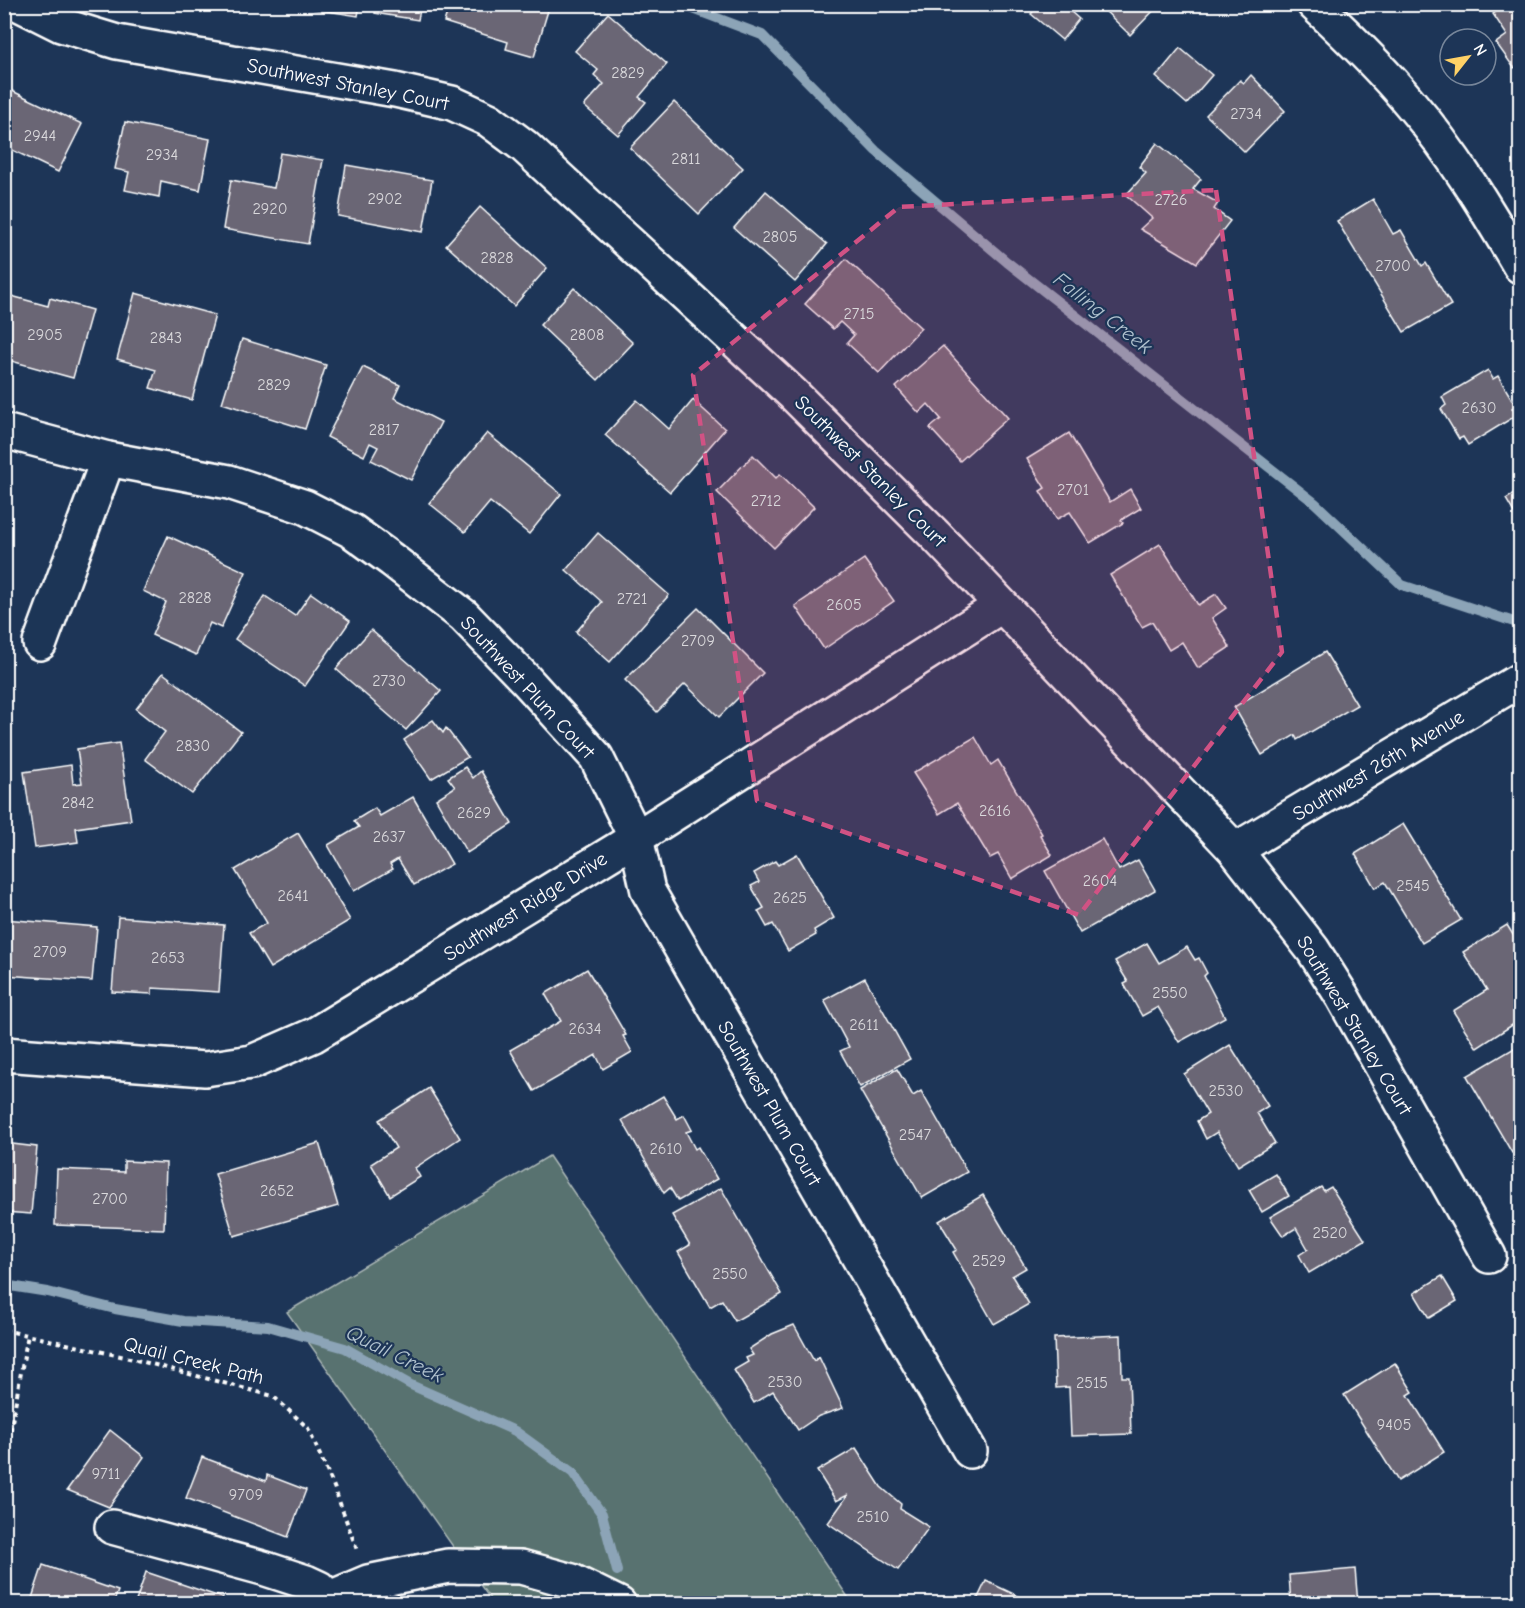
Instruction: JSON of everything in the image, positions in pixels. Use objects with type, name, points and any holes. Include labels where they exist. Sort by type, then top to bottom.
[{"type":"street","name":"Southwest Stanley Court","points":[[19,4],[61,25],[117,42],[395,90],[452,103],[489,120],[524,146],[792,393],[935,534],[1235,850],[1313,950],[1342,996],[1489,1256]]},
{"type":"street","points":[[1314,4],[1410,102],[1459,168],[1521,266]]},
{"type":"street","name":"Southwest Plum Court","points":[[4,431],[108,459],[229,482],[305,507],[352,531],[464,616],[526,680],[596,757],[636,838],[648,891],[970,1451]]},
{"type":"street","points":[[40,643],[108,459]]},
{"type":"street","name":"Southwest Ridge Drive","points":[[4,1054],[205,1069],[252,1062],[314,1035],[636,838],[1001,606]]},
{"type":"street","name":"Southwest 26th Avenue","points":[[1235,850],[1521,681]]},
{"type":"street","points":[[112,1527],[263,1568],[319,1588],[328,1602],[368,1582],[448,1566],[521,1567],[573,1581],[619,1604]]},
{"type":"path","name":"Quail Creek Path","points":[[4,1330],[28,1334],[273,1396],[308,1428],[334,1487],[368,1582]]},
{"type":"path","points":[[4,1466],[28,1334]]},
{"type":"highlighted area","points":[[1216,190],[1282,652],[1079,915],[757,801],[693,375],[899,207]]},
{"type":"green space","points":[[549,1156],[852,1603],[493,1603],[287,1312]]},
{"type":"building","points":[[315,4],[360,4],[358,16],[314,9]]},
{"type":"building","points":[[376,4],[421,4],[418,20],[375,13]]},
{"type":"building","points":[[450,4],[550,4],[534,57],[506,49],[508,42],[444,22]]},
{"type":"building","points":[[1039,4],[1062,4],[1079,19],[1062,40],[1031,14]]},
{"type":"building","points":[[1098,4],[1160,4],[1130,35]]},
{"type":"building","points":[[1506,4],[1520,4],[1520,63],[1514,68],[1498,46],[1498,42],[1507,35],[1493,14]]},
{"type":"building","points":[[608,13],[667,64],[639,97],[646,102],[618,135],[584,106],[604,84],[594,75],[598,70],[575,51]]},
{"type":"building","points":[[1180,48],[1212,75],[1187,104],[1156,77]]},
{"type":"building","points":[[1251,75],[1285,111],[1245,152],[1206,115],[1240,80],[1244,83]]},
{"type":"building","points":[[8,89],[82,124],[58,172],[4,146],[4,97]]},
{"type":"building","points":[[674,102],[743,168],[699,214],[630,148]]},
{"type":"building","points":[[125,122],[210,139],[200,190],[161,181],[159,197],[125,190],[129,172],[115,169]]},
{"type":"building","points":[[1157,143],[1201,179],[1193,189],[1218,203],[1214,209],[1230,221],[1197,263],[1140,229],[1152,218],[1126,195],[1146,173],[1139,167]]},
{"type":"building","points":[[280,153],[323,160],[308,244],[223,229],[231,180],[274,188]]},
{"type":"building","points":[[346,165],[432,180],[423,232],[338,216]]},
{"type":"building","points":[[766,191],[827,244],[795,282],[734,228]]},
{"type":"building","points":[[1373,199],[1393,234],[1401,230],[1422,266],[1426,263],[1451,305],[1404,332],[1337,221]]},
{"type":"building","points":[[480,207],[547,268],[514,306],[446,245]]},
{"type":"building","points":[[846,259],[921,328],[879,373],[847,343],[854,335],[840,322],[833,329],[805,304]]},
{"type":"building","points":[[574,288],[633,343],[598,380],[540,325]]},
{"type":"building","points":[[135,293],[215,315],[192,400],[150,388],[156,370],[117,359]]},
{"type":"building","points":[[4,294],[48,306],[50,298],[92,310],[73,378],[4,359]]},
{"type":"building","points":[[242,339],[326,365],[305,429],[222,403]]},
{"type":"building","points":[[943,346],[1008,418],[960,461],[930,428],[941,419],[928,404],[919,413],[896,387]]},
{"type":"building","points":[[363,367],[400,385],[394,398],[441,422],[411,480],[371,460],[378,447],[370,443],[364,456],[327,437]]},
{"type":"building","points":[[1488,370],[1493,379],[1498,376],[1516,406],[1512,408],[1517,415],[1468,445],[1463,437],[1459,439],[1441,409],[1446,405],[1442,397]]},
{"type":"building","points":[[637,400],[669,429],[693,400],[725,429],[670,492],[605,435]]},
{"type":"building","points":[[487,433],[561,494],[529,534],[490,502],[465,532],[429,503]]},
{"type":"building","points":[[1069,433],[1110,502],[1130,489],[1141,508],[1121,520],[1123,523],[1090,543],[1070,512],[1057,519],[1040,491],[1045,488],[1027,459]]},
{"type":"building","points":[[753,455],[776,478],[780,474],[814,507],[774,548],[717,492]]},
{"type":"building","points":[[1520,490],[1520,523],[1506,499]]},
{"type":"building","points":[[598,533],[669,595],[610,662],[576,632],[602,602],[566,570]]},
{"type":"building","points":[[168,536],[246,572],[221,628],[210,623],[196,655],[152,635],[166,602],[143,591]]},
{"type":"building","points":[[1160,544],[1198,605],[1216,594],[1226,608],[1212,618],[1230,647],[1198,668],[1182,642],[1169,650],[1152,622],[1142,627],[1110,575]]},
{"type":"building","points":[[864,559],[894,601],[824,649],[795,606]]},
{"type":"building","points":[[311,593],[350,621],[305,686],[235,639],[265,596],[295,616]]},
{"type":"building","points":[[698,608],[763,673],[719,717],[685,684],[657,712],[625,680]]},
{"type":"building","points":[[371,630],[441,691],[406,730],[336,669]]},
{"type":"building","points":[[1325,652],[1357,705],[1297,740],[1295,735],[1262,755],[1234,707]]},
{"type":"building","points":[[163,673],[241,732],[192,794],[145,759],[165,732],[136,709]]},
{"type":"building","points":[[433,720],[443,733],[446,728],[468,757],[431,779],[404,740]]},
{"type":"building","points":[[975,737],[991,765],[998,760],[1052,855],[1012,879],[998,854],[990,858],[957,803],[939,814],[913,773]]},
{"type":"building","points":[[119,743],[131,820],[76,828],[78,842],[35,848],[24,772],[71,765],[73,784],[82,783],[77,749]]},
{"type":"building","points":[[465,767],[473,778],[481,771],[512,824],[467,853],[436,799],[455,787],[448,778]]},
{"type":"building","points":[[413,797],[452,864],[414,885],[398,859],[390,864],[393,869],[354,891],[328,845],[359,827],[354,821],[375,808],[380,816]]},
{"type":"building","points":[[1403,824],[1461,920],[1422,943],[1385,882],[1375,888],[1355,854]]},
{"type":"building","points":[[298,833],[350,920],[270,968],[249,933],[267,923],[235,870]]},
{"type":"building","points":[[1102,839],[1119,870],[1138,860],[1155,890],[1080,933],[1045,871]]},
{"type":"building","points":[[797,854],[834,918],[814,930],[816,935],[788,951],[773,924],[767,927],[758,911],[764,908],[751,886],[759,882],[754,873],[775,861],[778,865]]},
{"type":"building","points":[[118,917],[224,925],[219,992],[152,988],[152,994],[112,992]]},
{"type":"building","points":[[4,919],[97,927],[92,981],[4,975]]},
{"type":"building","points":[[1507,925],[1520,946],[1520,1020],[1477,1048],[1453,1011],[1487,990],[1463,952]]},
{"type":"building","points":[[1147,943],[1159,963],[1187,947],[1195,960],[1199,958],[1207,973],[1204,976],[1225,1017],[1179,1042],[1158,1007],[1142,1016],[1124,984],[1128,982],[1115,961]]},
{"type":"building","points":[[587,969],[626,1035],[623,1036],[632,1052],[603,1069],[596,1055],[534,1091],[510,1050],[561,1021],[545,994]]},
{"type":"building","points":[[865,978],[910,1059],[860,1087],[840,1051],[849,1047],[824,1000]]},
{"type":"building","points":[[1230,1045],[1268,1106],[1257,1113],[1275,1143],[1238,1166],[1217,1132],[1206,1139],[1197,1121],[1208,1114],[1184,1074]]},
{"type":"building","points":[[1516,1047],[1520,1056],[1520,1148],[1512,1153],[1467,1076]]},
{"type":"building","points":[[897,1069],[913,1096],[921,1091],[967,1172],[922,1198],[860,1090]]},
{"type":"building","points":[[429,1088],[460,1138],[415,1168],[420,1177],[390,1196],[371,1164],[396,1148],[379,1120]]},
{"type":"building","points":[[663,1096],[677,1119],[684,1115],[692,1130],[686,1132],[695,1149],[698,1147],[717,1179],[678,1201],[670,1188],[664,1193],[622,1120]]},
{"type":"building","points":[[4,1143],[37,1147],[31,1214],[4,1212]]},
{"type":"building","points":[[319,1143],[338,1206],[234,1236],[215,1174]]},
{"type":"building","points":[[124,1161],[166,1163],[164,1229],[55,1225],[57,1169],[124,1172]]},
{"type":"building","points":[[1276,1174],[1289,1196],[1262,1212],[1249,1190]]},
{"type":"building","points":[[1321,1187],[1324,1191],[1331,1187],[1365,1240],[1309,1273],[1299,1255],[1308,1249],[1296,1228],[1283,1236],[1270,1217]]},
{"type":"building","points":[[721,1188],[782,1294],[735,1321],[722,1300],[710,1307],[678,1252],[690,1245],[672,1215]]},
{"type":"building","points":[[983,1195],[1026,1268],[1012,1276],[1029,1304],[994,1324],[953,1252],[957,1250],[939,1221]]},
{"type":"building","points":[[1442,1276],[1457,1301],[1429,1318],[1414,1293]]},
{"type":"building","points":[[794,1325],[814,1361],[819,1357],[843,1408],[819,1416],[798,1430],[773,1391],[754,1403],[734,1370],[748,1362],[746,1358],[753,1355],[749,1349],[772,1334]]},
{"type":"building","points":[[1121,1335],[1122,1377],[1129,1377],[1131,1434],[1071,1436],[1069,1387],[1056,1388],[1054,1338]]},
{"type":"building","points":[[1395,1363],[1413,1392],[1408,1395],[1444,1452],[1398,1481],[1344,1395]]},
{"type":"building","points":[[110,1430],[144,1457],[109,1507],[67,1490]]},
{"type":"building","points":[[856,1448],[881,1487],[901,1504],[900,1509],[929,1527],[898,1570],[828,1523],[848,1495],[836,1501],[817,1471]]},
{"type":"building","points":[[202,1457],[266,1481],[267,1475],[306,1490],[288,1537],[186,1498]]},
{"type":"building","points":[[43,1565],[118,1591],[113,1604],[30,1604]]},
{"type":"building","points":[[1355,1569],[1358,1604],[1291,1604],[1289,1575]]},
{"type":"building","points":[[146,1572],[223,1598],[221,1604],[135,1604]]},
{"type":"building","points":[[986,1581],[1035,1604],[975,1604]]},
{"type":"waterway","name":"Falling Creek","points":[[680,4],[762,35],[876,151],[1007,262],[1315,503],[1402,585],[1520,624]]},
{"type":"waterway","name":"Quail Creek","points":[[4,1285],[48,1292],[115,1309],[183,1321],[268,1326],[345,1348],[411,1385],[515,1431],[573,1473],[602,1514],[617,1571]]}]
